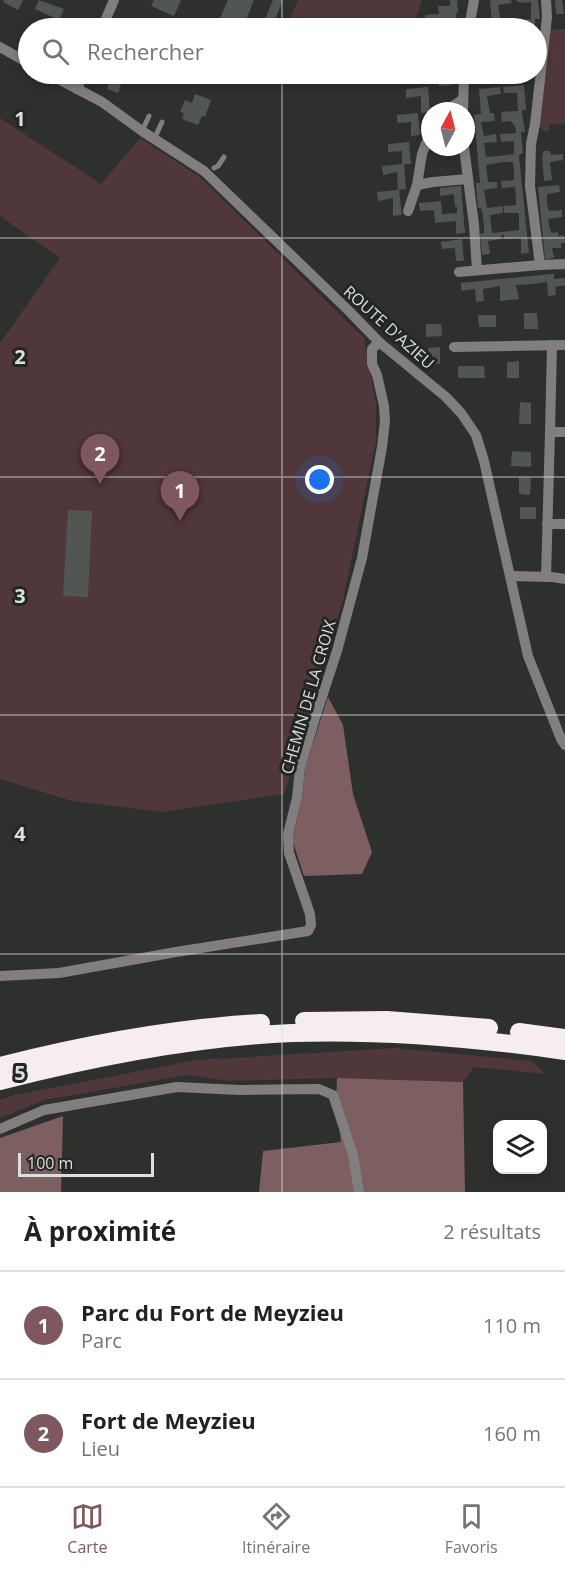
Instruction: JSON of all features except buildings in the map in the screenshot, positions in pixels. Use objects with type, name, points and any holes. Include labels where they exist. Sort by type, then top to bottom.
[{"type":"highway","points":[[0,1066],[94,1044],[160,1033],[219,1026],[289,1022],[349,1020],[418,1022],[565,1038]]},
{"type":"highway","points":[[0,1081],[164,1046],[204,1040],[291,1033],[429,1035],[565,1051]]},
{"type":"street","points":[[106,18],[114,0]]},
{"type":"street","points":[[471,18],[474,0]]},
{"type":"street","points":[[546,0],[547,25]]},
{"type":"street","points":[[0,47],[18,57]]},
{"type":"street","name":"ROUTE D'AZIEU","points":[[68,84],[102,102],[204,171],[379,342],[446,397],[461,413],[476,435],[484,461],[528,656],[565,745]]},
{"type":"street","points":[[77,89],[79,84]]},
{"type":"street","points":[[459,102],[463,99],[464,84]]},
{"type":"street","points":[[540,84],[531,144],[530,186],[540,265]]},
{"type":"street","points":[[408,212],[417,186],[422,156]]},
{"type":"street","points":[[465,156],[477,270]]},
{"type":"street","points":[[417,186],[468,179]]},
{"type":"street","points":[[459,272],[565,264]]},
{"type":"street","name":"CHEMIN DE LA CROIX","points":[[0,976],[59,973],[308,931],[311,925],[310,914],[290,853],[288,834],[297,798],[300,768],[337,651],[362,558],[385,421],[377,375],[372,364],[372,349],[379,342]]},
{"type":"street","points":[[546,577],[552,345]]},
{"type":"street","points":[[454,347],[565,345]]},
{"type":"street","points":[[550,432],[565,432]]},
{"type":"street","points":[[547,524],[565,524]]},
{"type":"street","points":[[510,576],[565,579]]},
{"type":"street","points":[[0,1130],[44,1110],[177,1087],[240,1090],[319,1089],[333,1095],[354,1155],[359,1192]]},
{"type":"lane","points":[[142,131],[148,116]]},
{"type":"lane","points":[[157,133],[162,122]]},
{"type":"lane","points":[[214,168],[224,157]]},
{"type":"shaded area","points":[[298,0],[422,0],[416,18],[290,18]]},
{"type":"shaded area","points":[[565,29],[565,123],[550,125],[549,131],[544,131],[538,125],[541,84],[547,84],[547,30]]},
{"type":"shaded area","points":[[0,118],[101,184],[140,138],[200,177],[364,338],[376,404],[376,441],[343,600],[284,794],[162,812],[72,801],[0,779],[0,343],[60,258],[0,216]]},
{"type":"shaded area","points":[[328,697],[343,725],[353,794],[372,852],[362,874],[304,876],[292,839],[302,799],[305,768]]},
{"type":"shaded area","points":[[396,1048],[532,1061],[545,1074],[474,1067],[463,1082],[337,1078],[229,1081],[188,1075],[45,1100],[0,1118],[0,1100],[15,1095],[196,1060]]},
{"type":"shaded area","points":[[337,1078],[463,1082],[465,1192],[259,1192],[263,1151],[341,1142],[336,1103]]},
{"type":"shaded area","points":[[63,1116],[61,1192],[0,1192],[0,1138]]},
{"type":"place","name":"Fort de Meyzieu","points":[[100,484]]},
{"type":"place","name":"Parc du Fort de Meyzieu","points":[[180,521]]}]
